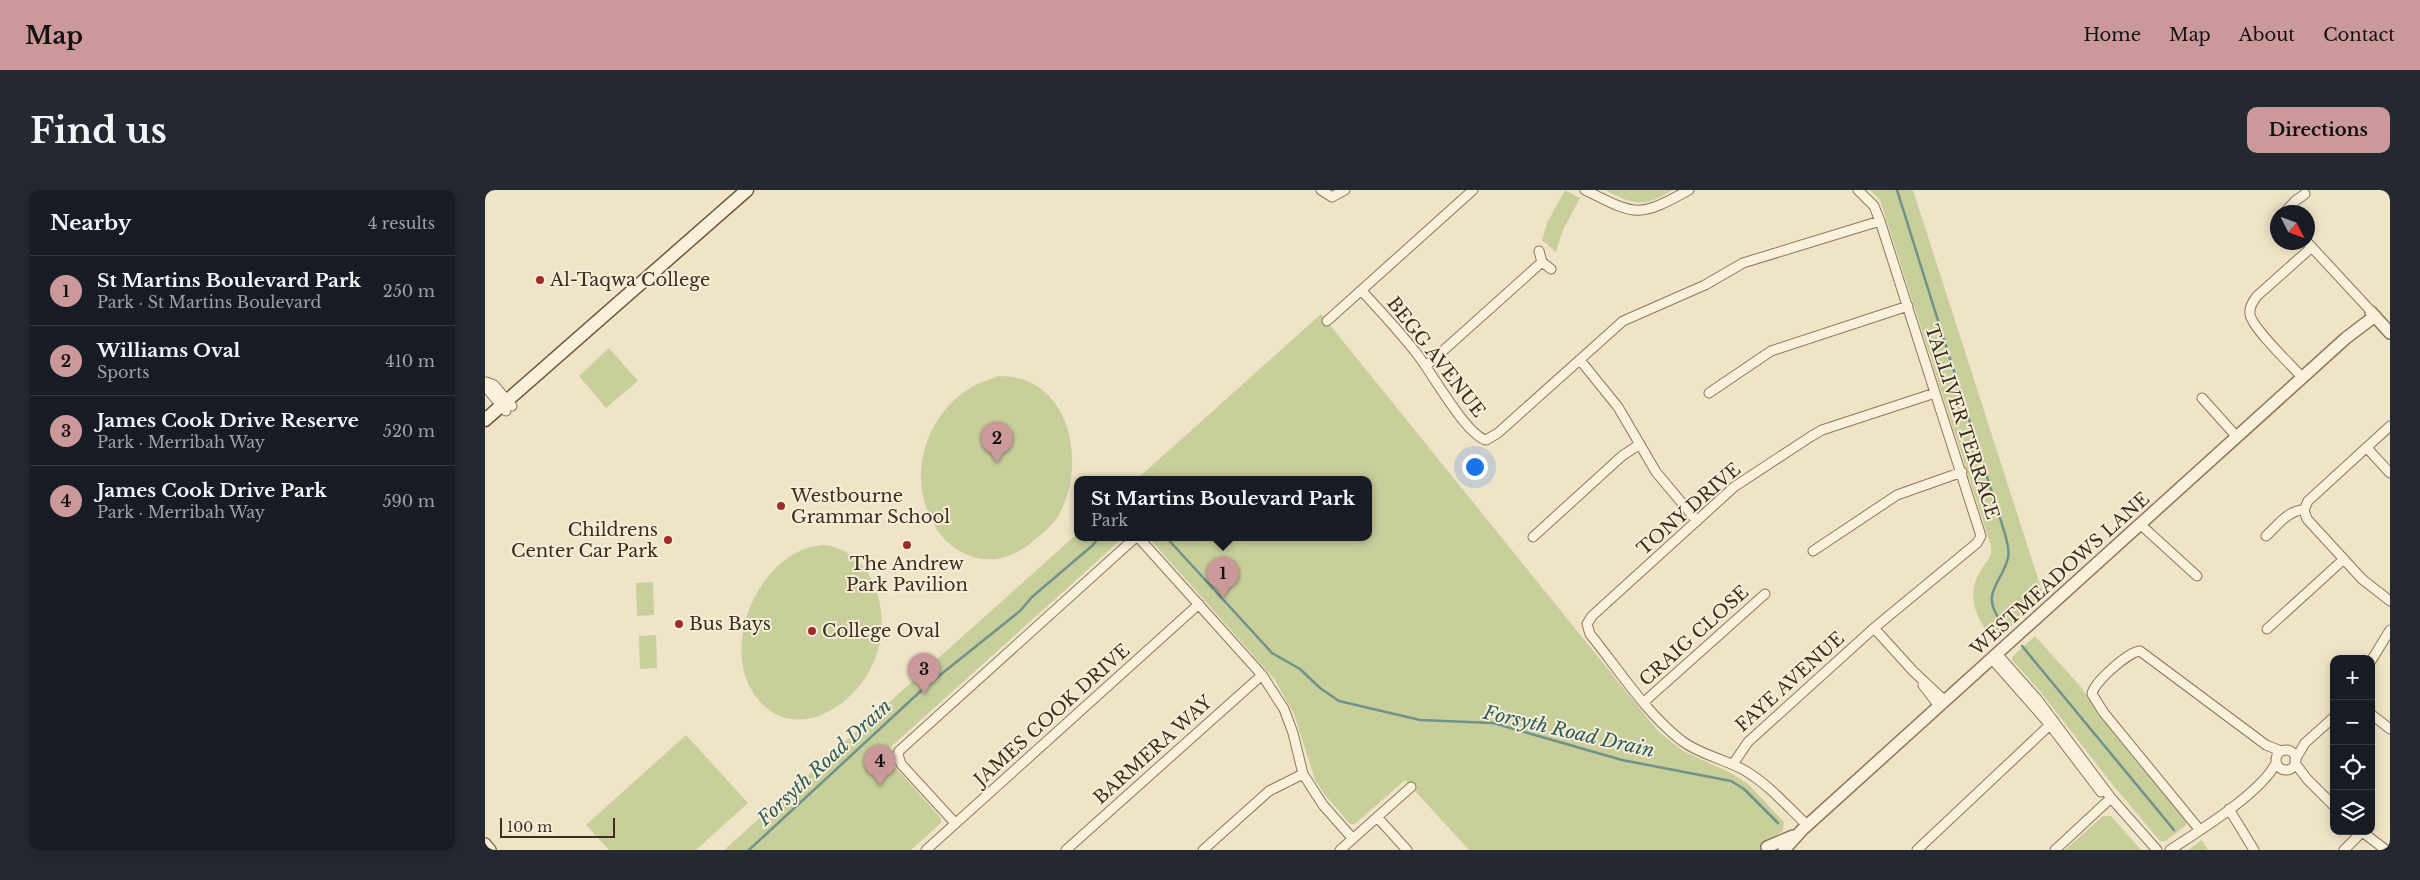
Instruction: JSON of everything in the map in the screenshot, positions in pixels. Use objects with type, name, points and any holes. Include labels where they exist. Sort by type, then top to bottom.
[{"type":"main road","points":[[485,430],[507,406],[649,275],[658,270],[747,190]]},
{"type":"main road","points":[[485,420],[507,406]]},
{"type":"street","points":[[1321,190],[1332,197],[1345,190]]},
{"type":"street","points":[[1327,322],[1473,190]]},
{"type":"street","points":[[1585,190],[1617,206],[1643,212],[1655,208],[1689,190]]},
{"type":"street","name":"TALLIVER TERRACE","points":[[1858,190],[1874,206],[1880,221],[1981,530],[1980,539],[1875,628]]},
{"type":"street","points":[[2291,205],[2306,192]]},
{"type":"street","points":[[2298,205],[2306,192]]},
{"type":"street","points":[[1697,521],[1664,482],[1618,407],[1580,360],[1623,321],[1705,285],[1743,263],[1880,221]]},
{"type":"street","points":[[2303,378],[2255,326],[2250,313],[2257,296],[2305,250]]},
{"type":"street","points":[[2315,250],[2390,333]]},
{"type":"street","points":[[1539,251],[1542,262],[1551,269]]},
{"type":"street","points":[[1426,366],[1542,262]]},
{"type":"street","name":"BEGG AVENUE","points":[[1362,291],[1426,366],[1460,415],[1479,437],[1486,440],[1498,433],[1580,360]]},
{"type":"street","points":[[1709,393],[1771,351],[1908,306]]},
{"type":"street","name":"WESTMEADOWS LANE","points":[[1784,850],[1802,830],[2141,525],[2372,313]]},
{"type":"street","points":[[485,382],[489,391],[507,406]]},
{"type":"street","name":"TONY DRIVE","points":[[1645,702],[1590,634],[1587,624],[1591,616],[1734,487],[1810,437],[1823,430],[1935,393]]},
{"type":"street","points":[[2202,398],[2237,437]]},
{"type":"street","points":[[2303,510],[2309,501],[2390,426]]},
{"type":"street","points":[[1533,537],[1622,456],[1640,444]]},
{"type":"street","points":[[2367,448],[2390,473]]},
{"type":"street","points":[[1813,552],[1897,495],[1962,472]]},
{"type":"street","points":[[2266,536],[2292,513],[2303,510]]},
{"type":"street","points":[[2303,510],[2307,519],[2362,579],[2390,601]]},
{"type":"street","points":[[2141,525],[2197,576]]},
{"type":"street","points":[[955,824],[901,764],[898,755],[899,751],[1133,541]]},
{"type":"street","points":[[1141,541],[1262,675],[1283,708],[1293,733],[1303,774],[1319,799],[1353,839]]},
{"type":"street","points":[[2267,629],[2344,559]]},
{"type":"street","name":"CRAIG CLOSE","points":[[1645,702],[1765,594]]},
{"type":"street","name":"JAMES COOK DRIVE","points":[[926,850],[1199,604]]},
{"type":"street","points":[[1875,628],[1942,703]]},
{"type":"street","name":"FAYE AVENUE","points":[[1733,764],[1748,742],[1875,628]]},
{"type":"street","points":[[2375,655],[2390,630]]},
{"type":"street","points":[[2199,829],[2104,713],[2092,694],[2095,685],[2129,654],[2139,651],[2280,756],[2285,770],[2307,780]]},
{"type":"street","points":[[1995,657],[2052,723],[2111,798],[2157,850]]},
{"type":"street","name":"BARMERA WAY","points":[[1066,850],[1262,675]]},
{"type":"street","points":[[1645,702],[1665,726],[1684,742],[1700,752],[1733,764],[1760,781],[1785,806],[1802,830]]},
{"type":"street","points":[[2375,717],[2390,729]]},
{"type":"street","points":[[2266,778],[2280,756],[2305,743],[2330,721]]},
{"type":"street","points":[[1917,850],[2052,723]]},
{"type":"street","points":[[2170,850],[2229,809],[2266,778],[2285,770],[2295,761],[2305,743]]},
{"type":"street","points":[[2280,756],[2293,754],[2295,761],[2307,780],[2330,802]]},
{"type":"street","points":[[1203,850],[1269,791],[1303,774]]},
{"type":"street","points":[[1340,850],[1411,787]]},
{"type":"street","points":[[2055,850],[2111,798]]},
{"type":"street","points":[[2229,809],[2254,850]]},
{"type":"street","points":[[1377,817],[1407,850]]},
{"type":"street","name":"WESTMEADOWS LANE","points":[[1766,848],[1802,830]]},
{"type":"street","points":[[2344,850],[2359,835]]},
{"type":"street","points":[[2366,835],[2386,850]]},
{"type":"street","points":[[485,844],[490,850]]},
{"type":"street","points":[[1766,848],[1775,846],[1780,850]]},
{"type":"green space","points":[[1565,190],[1580,198],[1563,230],[1556,252],[1542,240],[1547,223]]},
{"type":"green space","points":[[1605,190],[1672,190],[1654,200],[1639,202],[1623,199]]},
{"type":"green space","points":[[1870,190],[1913,190],[2044,597],[1995,641],[1978,617],[1973,599],[1976,580],[1990,556],[1991,546],[1880,200]]},
{"type":"green space","points":[[1321,314],[1658,731],[1683,751],[1731,773],[1748,784],[1784,822],[1783,830],[1761,850],[1469,850],[1405,780],[1355,824],[1350,824],[1325,795],[1315,780],[1294,714],[1275,680],[1152,541],[1372,541],[1372,476],[1140,476]]},
{"type":"green space","points":[[609,348],[638,381],[606,408],[579,376]]},
{"type":"green space","points":[[999,376],[1023,379],[1041,389],[1056,404],[1066,423],[1071,445],[1072,467],[1069,490],[1061,511],[1050,526],[1027,546],[1012,555],[996,559],[979,559],[958,550],[936,528],[924,500],[921,482],[922,465],[925,447],[932,430],[941,415],[953,401],[975,385]]},
{"type":"green space","points":[[1074,537],[1074,541],[1120,541],[883,754],[941,818],[941,823],[911,850],[724,850]]},
{"type":"green space","name":"College Oval","points":[[825,545],[842,550],[856,559],[867,571],[875,586],[880,602],[882,619],[881,637],[869,672],[857,689],[842,703],[825,714],[806,719],[788,718],[770,710],[754,694],[744,673],[741,649],[744,625],[753,601],[766,580],[782,562],[802,550]]},
{"type":"green space","points":[[653,582],[654,615],[637,616],[636,583]]},
{"type":"green space","points":[[656,635],[657,668],[640,669],[639,636]]},
{"type":"green space","points":[[2035,636],[2081,687],[2122,744],[2187,821],[2186,825],[2166,841],[2160,841],[2112,784],[2039,690],[2012,660],[2013,656]]},
{"type":"green space","points":[[686,735],[748,803],[696,850],[609,850],[586,825]]},
{"type":"green space","points":[[2103,816],[2111,816],[2141,850],[2065,850]]},
{"type":"green space","points":[[2202,840],[2208,850],[2188,850]]},
{"type":"waterway","points":[[1897,190],[2005,534],[2009,552],[2008,558],[1992,596],[1995,613],[2002,623]]},
{"type":"waterway","name":"Forsyth Road Drain","points":[[749,850],[924,688],[1020,611],[1032,597],[1096,541]]},
{"type":"waterway","name":"Forsyth Road Drain","points":[[1170,541],[1272,653],[1300,669],[1320,688],[1339,701],[1420,720],[1493,723],[1622,760],[1731,781],[1744,789],[1778,823]]},
{"type":"waterway","points":[[2022,646],[2174,830]]},
{"type":"place","name":"Al-Taqwa College","points":[[540,280]]},
{"type":"place","name":"Williams Oval","points":[[997,463]]},
{"type":"place","name":"Westbourne Grammar School","points":[[781,506]]},
{"type":"place","name":"Childrens Center Car Park","points":[[668,540]]},
{"type":"place","name":"The Andrew Park Pavilion","points":[[907,545]]},
{"type":"place","name":"St Martins Boulevard Park","points":[[1223,598]]},
{"type":"place","name":"Bus Bays","points":[[679,624]]},
{"type":"place","name":"College Oval","points":[[812,631]]},
{"type":"place","name":"James Cook Drive Reserve","points":[[924,694]]},
{"type":"place","name":"James Cook Drive Park","points":[[880,786]]}]
